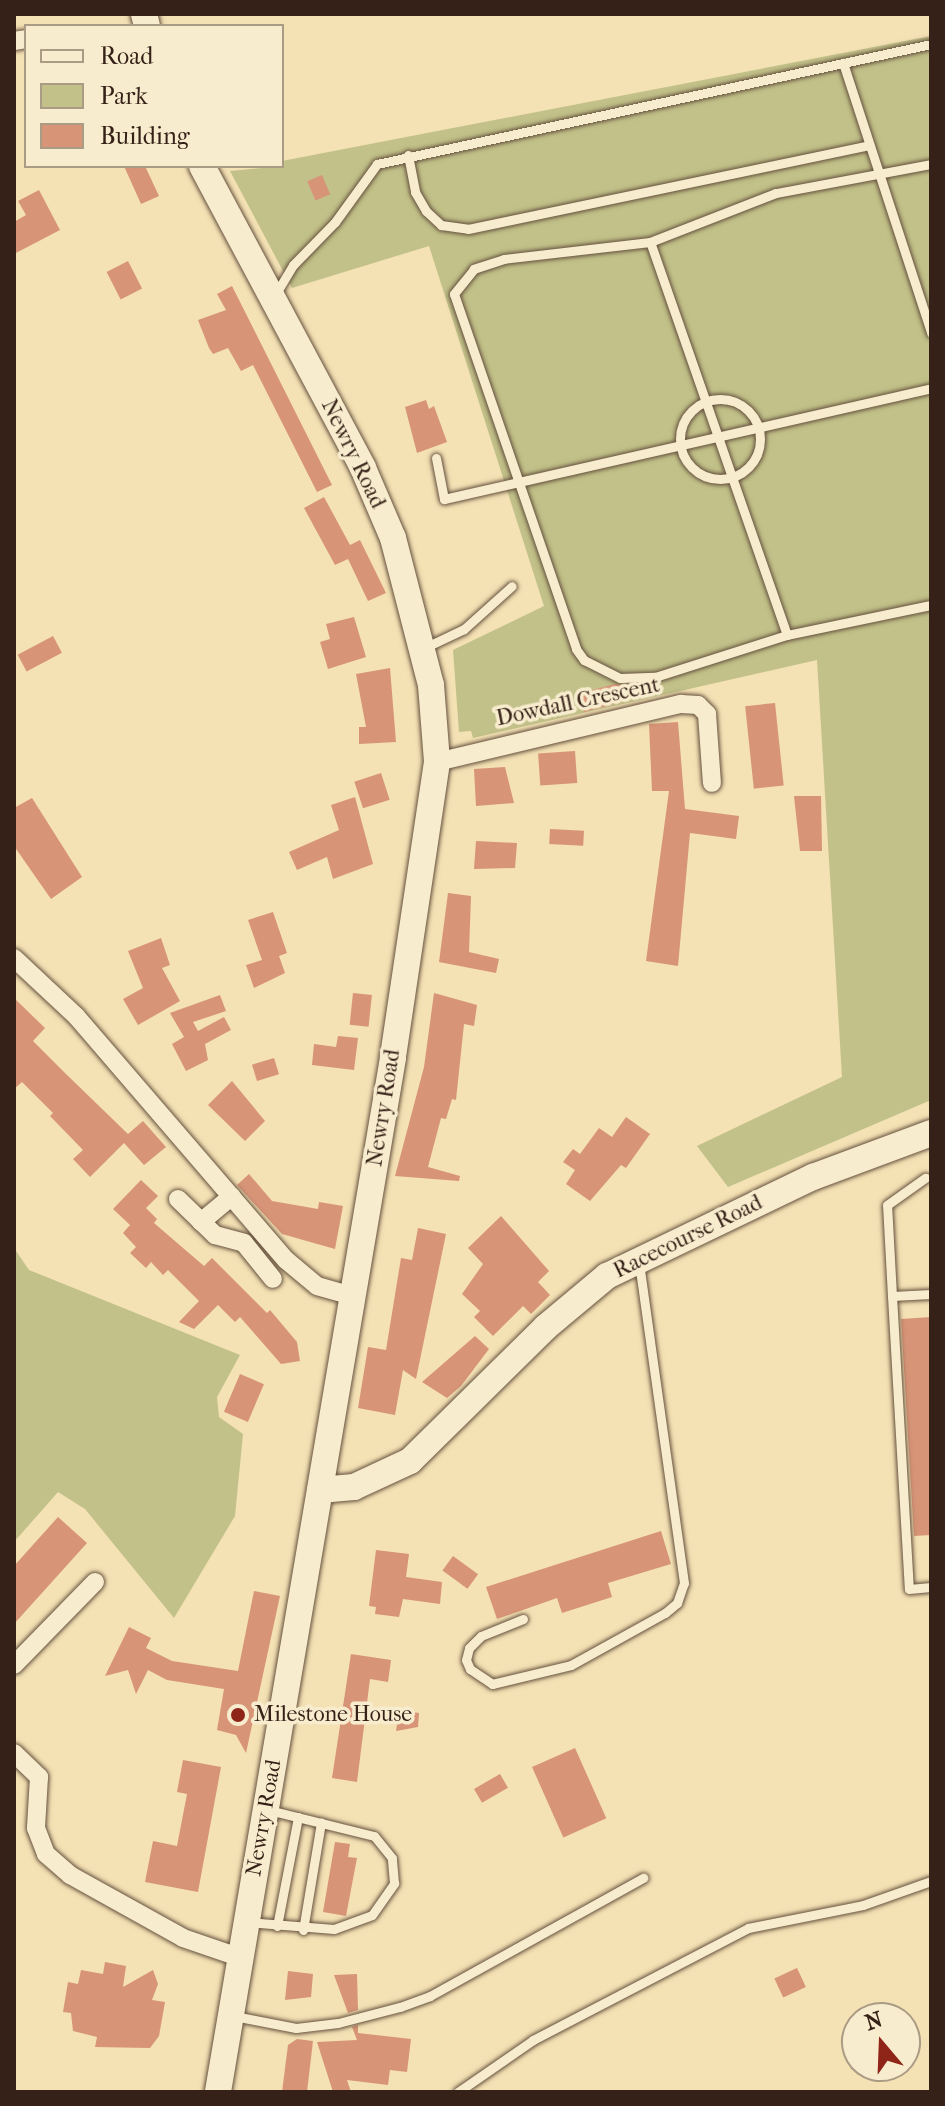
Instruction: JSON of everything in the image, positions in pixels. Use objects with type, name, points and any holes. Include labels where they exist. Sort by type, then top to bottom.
[{"type":"main road","name":"Newry Road","points":[[203,168],[273,298],[393,538],[423,648],[437,762],[353,1296],[218,2092]]},
{"type":"main road","name":"Racecourse Road","points":[[320,1490],[354,1487],[410,1461],[546,1327],[607,1276],[813,1177],[931,1133]]},
{"type":"street","name":"Dowdall Crescent","points":[[437,762],[681,704],[698,705],[707,714],[712,783]]},
{"type":"street","points":[[14,958],[76,1016],[286,1260],[317,1286],[353,1296]]},
{"type":"street","points":[[201,1222],[232,1196]]},
{"type":"street","points":[[178,1199],[215,1235],[244,1243],[273,1279]]},
{"type":"street","points":[[14,1665],[95,1582]]},
{"type":"street","points":[[14,1753],[39,1777],[36,1828],[46,1854],[70,1875],[183,1938],[241,1958]]},
{"type":"lane","points":[[273,298],[293,265],[335,222],[377,164],[931,44]]},
{"type":"lane","points":[[843,63],[931,333]]},
{"type":"lane","points":[[408,155],[422,205],[453,230],[869,145]]},
{"type":"lane","points":[[931,164],[776,193],[650,242],[616,249],[546,251],[484,264],[465,278],[454,294],[576,649],[593,666],[611,676],[637,679],[787,635],[931,605]]},
{"type":"lane","points":[[650,242],[787,635]]},
{"type":"lane","points":[[436,458],[444,499],[760,430],[931,388]]},
{"type":"lane","points":[[706,401],[739,403],[760,430],[753,463],[734,477],[701,475],[681,448],[687,415],[706,401]]},
{"type":"lane","points":[[423,648],[464,629],[512,586]]},
{"type":"lane","points":[[925,1178],[887,1205],[909,1589],[931,1587]]},
{"type":"lane","points":[[523,1619],[481,1636],[469,1648],[466,1660],[470,1669],[492,1684],[571,1665],[665,1613],[677,1603],[684,1583],[639,1259]]},
{"type":"lane","points":[[892,1296],[931,1294]]},
{"type":"lane","points":[[247,1921],[303,1930],[334,1929],[372,1915],[394,1883],[392,1858],[374,1836],[266,1809]]},
{"type":"lane","points":[[277,1926],[298,1817]]},
{"type":"lane","points":[[303,1930],[321,1822]]},
{"type":"lane","points":[[231,2016],[296,2028],[338,2023],[400,2007],[430,1996],[643,1878]]},
{"type":"lane","points":[[458,2092],[533,2040],[748,1928],[863,1905],[931,1881]]},
{"type":"green space","points":[[931,36],[931,1100],[728,1187],[697,1146],[842,1077],[817,660],[473,738],[471,731],[459,732],[453,650],[544,606],[429,246],[292,288],[230,171],[284,168],[284,161]]},
{"type":"green space","points":[[14,1248],[29,1270],[240,1355],[217,1397],[219,1417],[243,1434],[235,1516],[174,1618],[85,1509],[58,1492],[14,1542]]},
{"type":"building","points":[[125,168],[146,168],[159,196],[141,204]]},
{"type":"building","points":[[322,175],[330,194],[315,201],[307,181]]},
{"type":"building","points":[[39,190],[60,230],[14,254],[14,222],[26,215],[18,201]]},
{"type":"building","points":[[128,261],[142,289],[121,300],[107,272]]},
{"type":"building","points":[[232,286],[332,485],[317,492],[253,365],[241,371],[228,348],[213,354],[209,348],[198,320],[226,310],[217,294]]},
{"type":"building","points":[[426,400],[429,409],[434,406],[447,442],[417,453],[405,407]]},
{"type":"building","points":[[324,497],[350,545],[360,540],[386,593],[368,601],[348,559],[335,565],[304,508]]},
{"type":"building","points":[[354,617],[366,657],[328,669],[320,642],[330,639],[326,624]]},
{"type":"building","points":[[53,636],[62,653],[27,672],[18,655]]},
{"type":"building","points":[[390,668],[396,742],[359,744],[359,727],[366,727],[356,674]]},
{"type":"building","points":[[615,684],[626,685],[629,700],[584,712],[577,694]]},
{"type":"building","points":[[775,703],[784,786],[754,789],[745,706]]},
{"type":"building","points":[[678,722],[685,809],[739,816],[736,839],[690,833],[678,966],[646,961],[669,791],[652,791],[649,724]]},
{"type":"building","points":[[575,751],[577,783],[540,786],[538,754]]},
{"type":"building","points":[[505,767],[514,803],[476,806],[474,769]]},
{"type":"building","points":[[381,773],[390,800],[363,808],[354,782]]},
{"type":"building","points":[[794,796],[821,796],[822,851],[800,851]]},
{"type":"building","points":[[355,797],[373,864],[333,879],[327,857],[297,870],[289,852],[339,830],[331,805]]},
{"type":"building","points":[[32,798],[82,877],[51,899],[14,846],[14,808]]},
{"type":"building","points":[[550,829],[584,831],[583,846],[549,844]]},
{"type":"building","points":[[476,841],[517,843],[515,868],[474,869]]},
{"type":"building","points":[[448,893],[471,896],[469,952],[499,959],[496,973],[439,962]]},
{"type":"building","points":[[273,912],[287,953],[279,956],[285,973],[254,988],[246,965],[262,960],[248,920]]},
{"type":"building","points":[[161,938],[170,965],[162,968],[180,1001],[138,1025],[123,999],[143,988],[128,951]]},
{"type":"building","points":[[353,993],[372,995],[369,1027],[350,1025]]},
{"type":"building","points":[[434,993],[477,1005],[474,1026],[464,1024],[456,1100],[452,1099],[446,1119],[441,1118],[428,1167],[460,1176],[459,1181],[395,1176],[424,1067]]},
{"type":"building","points":[[220,995],[226,1011],[193,1022],[198,1031],[224,1017],[231,1030],[205,1044],[208,1060],[186,1071],[172,1044],[184,1037],[170,1013]]},
{"type":"building","points":[[14,998],[45,1028],[33,1041],[66,1074],[128,1134],[143,1121],[166,1147],[144,1165],[124,1143],[90,1177],[73,1159],[83,1150],[50,1116],[53,1113],[22,1082],[14,1089]]},
{"type":"building","points":[[338,1036],[358,1038],[354,1070],[312,1065],[314,1044],[336,1047]]},
{"type":"building","points":[[274,1058],[279,1074],[257,1081],[252,1065]]},
{"type":"building","points":[[232,1081],[265,1121],[245,1141],[208,1105]]},
{"type":"building","points":[[626,1117],[650,1134],[626,1168],[621,1165],[590,1201],[566,1184],[575,1170],[563,1162],[573,1149],[580,1154],[599,1128],[612,1137]]},
{"type":"building","points":[[249,1174],[272,1201],[318,1209],[319,1202],[343,1206],[335,1249],[282,1234],[237,1185]]},
{"type":"building","points":[[141,1180],[158,1196],[146,1208],[157,1219],[154,1223],[204,1266],[212,1258],[267,1313],[270,1310],[297,1342],[300,1361],[281,1364],[240,1317],[235,1322],[218,1305],[194,1329],[179,1322],[199,1301],[168,1270],[163,1275],[151,1262],[146,1268],[130,1253],[136,1247],[123,1233],[130,1225],[113,1209]]},
{"type":"building","points":[[501,1216],[549,1271],[538,1282],[550,1295],[531,1314],[523,1306],[493,1336],[474,1317],[480,1311],[462,1294],[483,1264],[468,1248]]},
{"type":"building","points":[[418,1228],[446,1234],[416,1379],[403,1370],[395,1415],[358,1408],[368,1347],[386,1350],[401,1258],[412,1260]]},
{"type":"building","points":[[931,1317],[931,1535],[914,1536],[901,1319]]},
{"type":"building","points":[[475,1336],[489,1349],[461,1386],[447,1398],[422,1382]]},
{"type":"building","points":[[240,1374],[264,1384],[248,1422],[224,1412]]},
{"type":"building","points":[[58,1517],[87,1543],[14,1624],[14,1566]]},
{"type":"building","points":[[661,1531],[671,1564],[608,1583],[612,1597],[562,1613],[557,1598],[497,1619],[486,1587]]},
{"type":"building","points":[[376,1550],[409,1554],[406,1577],[442,1582],[440,1604],[403,1599],[399,1617],[375,1614],[376,1607],[369,1606]]},
{"type":"building","points":[[453,1556],[478,1574],[467,1589],[442,1571]]},
{"type":"building","points":[[254,1591],[280,1596],[246,1753],[236,1735],[217,1730],[224,1689],[167,1680],[148,1670],[136,1694],[128,1670],[105,1676],[129,1627],[151,1638],[146,1648],[172,1661],[238,1671]]},
{"type":"building","points":[[351,1654],[391,1660],[388,1682],[370,1679],[357,1782],[332,1778]]},
{"type":"building","points":[[399,1710],[419,1713],[418,1727],[396,1731]]},
{"type":"building","points":[[575,1748],[606,1818],[563,1837],[532,1767]]},
{"type":"building","points":[[183,1760],[221,1767],[198,1892],[145,1882],[153,1841],[177,1846],[187,1794],[177,1792]]},
{"type":"building","points":[[500,1774],[508,1788],[482,1803],[474,1789]]},
{"type":"building","points":[[335,1842],[350,1844],[348,1857],[357,1858],[346,1916],[323,1912]]},
{"type":"building","points":[[105,1962],[126,1966],[123,1987],[153,1970],[158,1984],[152,2000],[165,2002],[159,2036],[150,2048],[95,2047],[97,2037],[73,2031],[71,2013],[63,2012],[68,1982],[78,1984],[81,1970],[103,1974]]},
{"type":"building","points":[[797,1968],[806,1987],[783,1998],[774,1979]]},
{"type":"building","points":[[288,1971],[313,1974],[311,1997],[285,2000]]},
{"type":"building","points":[[357,1974],[358,2010],[348,2013],[334,1975]]},
{"type":"building","points":[[358,2025],[358,2033],[411,2039],[407,2072],[390,2070],[388,2085],[347,2080],[351,2092],[333,2092],[317,2042],[357,2040],[352,2027]]},
{"type":"building","points":[[297,2039],[313,2041],[307,2092],[282,2092],[288,2045]]},
{"type":"place","name":"Milestone House","points":[[238,1715]]}]
